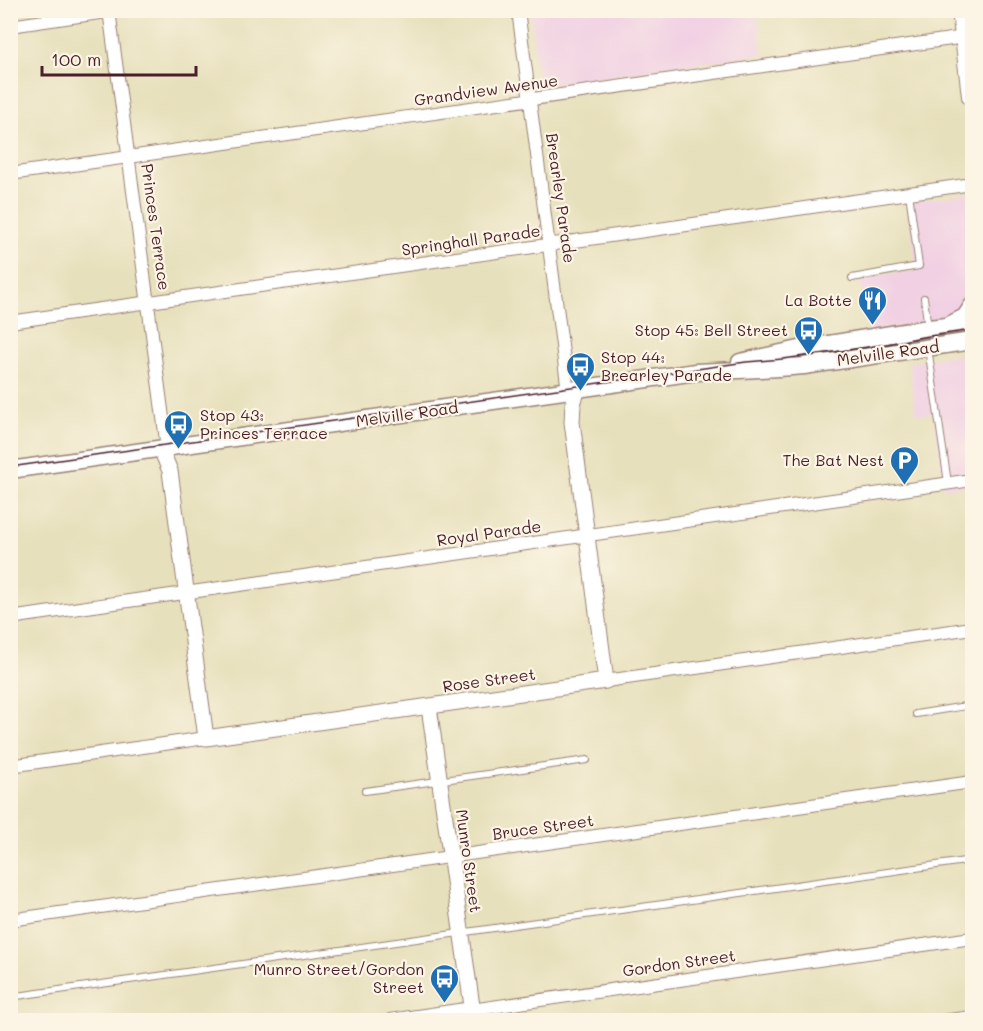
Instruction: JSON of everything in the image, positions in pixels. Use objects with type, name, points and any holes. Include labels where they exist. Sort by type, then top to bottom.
[{"type":"highway","points":[[962,10],[972,96]]},
{"type":"main road","points":[[947,326],[964,317],[972,306]]},
{"type":"main road","name":"Melville Road","points":[[10,470],[696,372],[804,348],[972,323]]},
{"type":"main road","name":"Melville Road","points":[[696,372],[787,368],[972,342]]},
{"type":"street","name":"Brearley Parade","points":[[518,10],[568,390],[573,404],[572,422],[606,681]]},
{"type":"street","points":[[10,26],[113,11]]},
{"type":"street","name":"Princes Terrace","points":[[113,11],[129,157],[206,738]]},
{"type":"street","name":"Grandview Avenue","points":[[10,174],[965,37]]},
{"type":"street","name":"Springhall Parade","points":[[10,322],[972,184]]},
{"type":"street","name":"Royal Parade","points":[[10,618],[972,480]]},
{"type":"street","name":"Rose Street","points":[[10,766],[972,628]]},
{"type":"street","name":"Munro Street","points":[[429,707],[473,1015]]},
{"type":"street","name":"Bruce Street","points":[[10,920],[972,782]]},
{"type":"street","name":"Gordon Street","points":[[390,1020],[473,1015],[972,938]]},
{"type":"lane","points":[[852,278],[919,266],[909,194]]},
{"type":"lane","points":[[924,297],[928,328]]},
{"type":"lane","points":[[928,347],[948,483]]},
{"type":"lane","points":[[916,714],[972,705]]},
{"type":"lane","points":[[364,791],[587,760]]},
{"type":"lane","points":[[10,997],[972,860]]},
{"type":"lane","points":[[927,1020],[972,1014]]},
{"type":"shaded area","points":[[530,11],[757,11],[763,54],[539,87]]},
{"type":"shaded area","points":[[972,193],[970,303],[950,318],[867,332],[860,278],[917,270],[907,202]]},
{"type":"shaded area","points":[[972,352],[972,485],[944,489],[934,413],[916,415],[909,363]]},
{"type":"tram line","points":[[10,467],[746,362],[877,346],[972,330]]},
{"type":"place","name":"La Botte","points":[[873,326]]},
{"type":"place","name":"Stop 45: Bell Street","points":[[809,356]]},
{"type":"place","name":"Stop 44: Brearley Parade","points":[[580,392]]},
{"type":"place","name":"Stop 43: Princes Terrace","points":[[179,450]]},
{"type":"place","name":"The Bat Nest","points":[[905,486]]},
{"type":"place","name":"Munro Street/Gordon Street","points":[[445,1004]]}]
